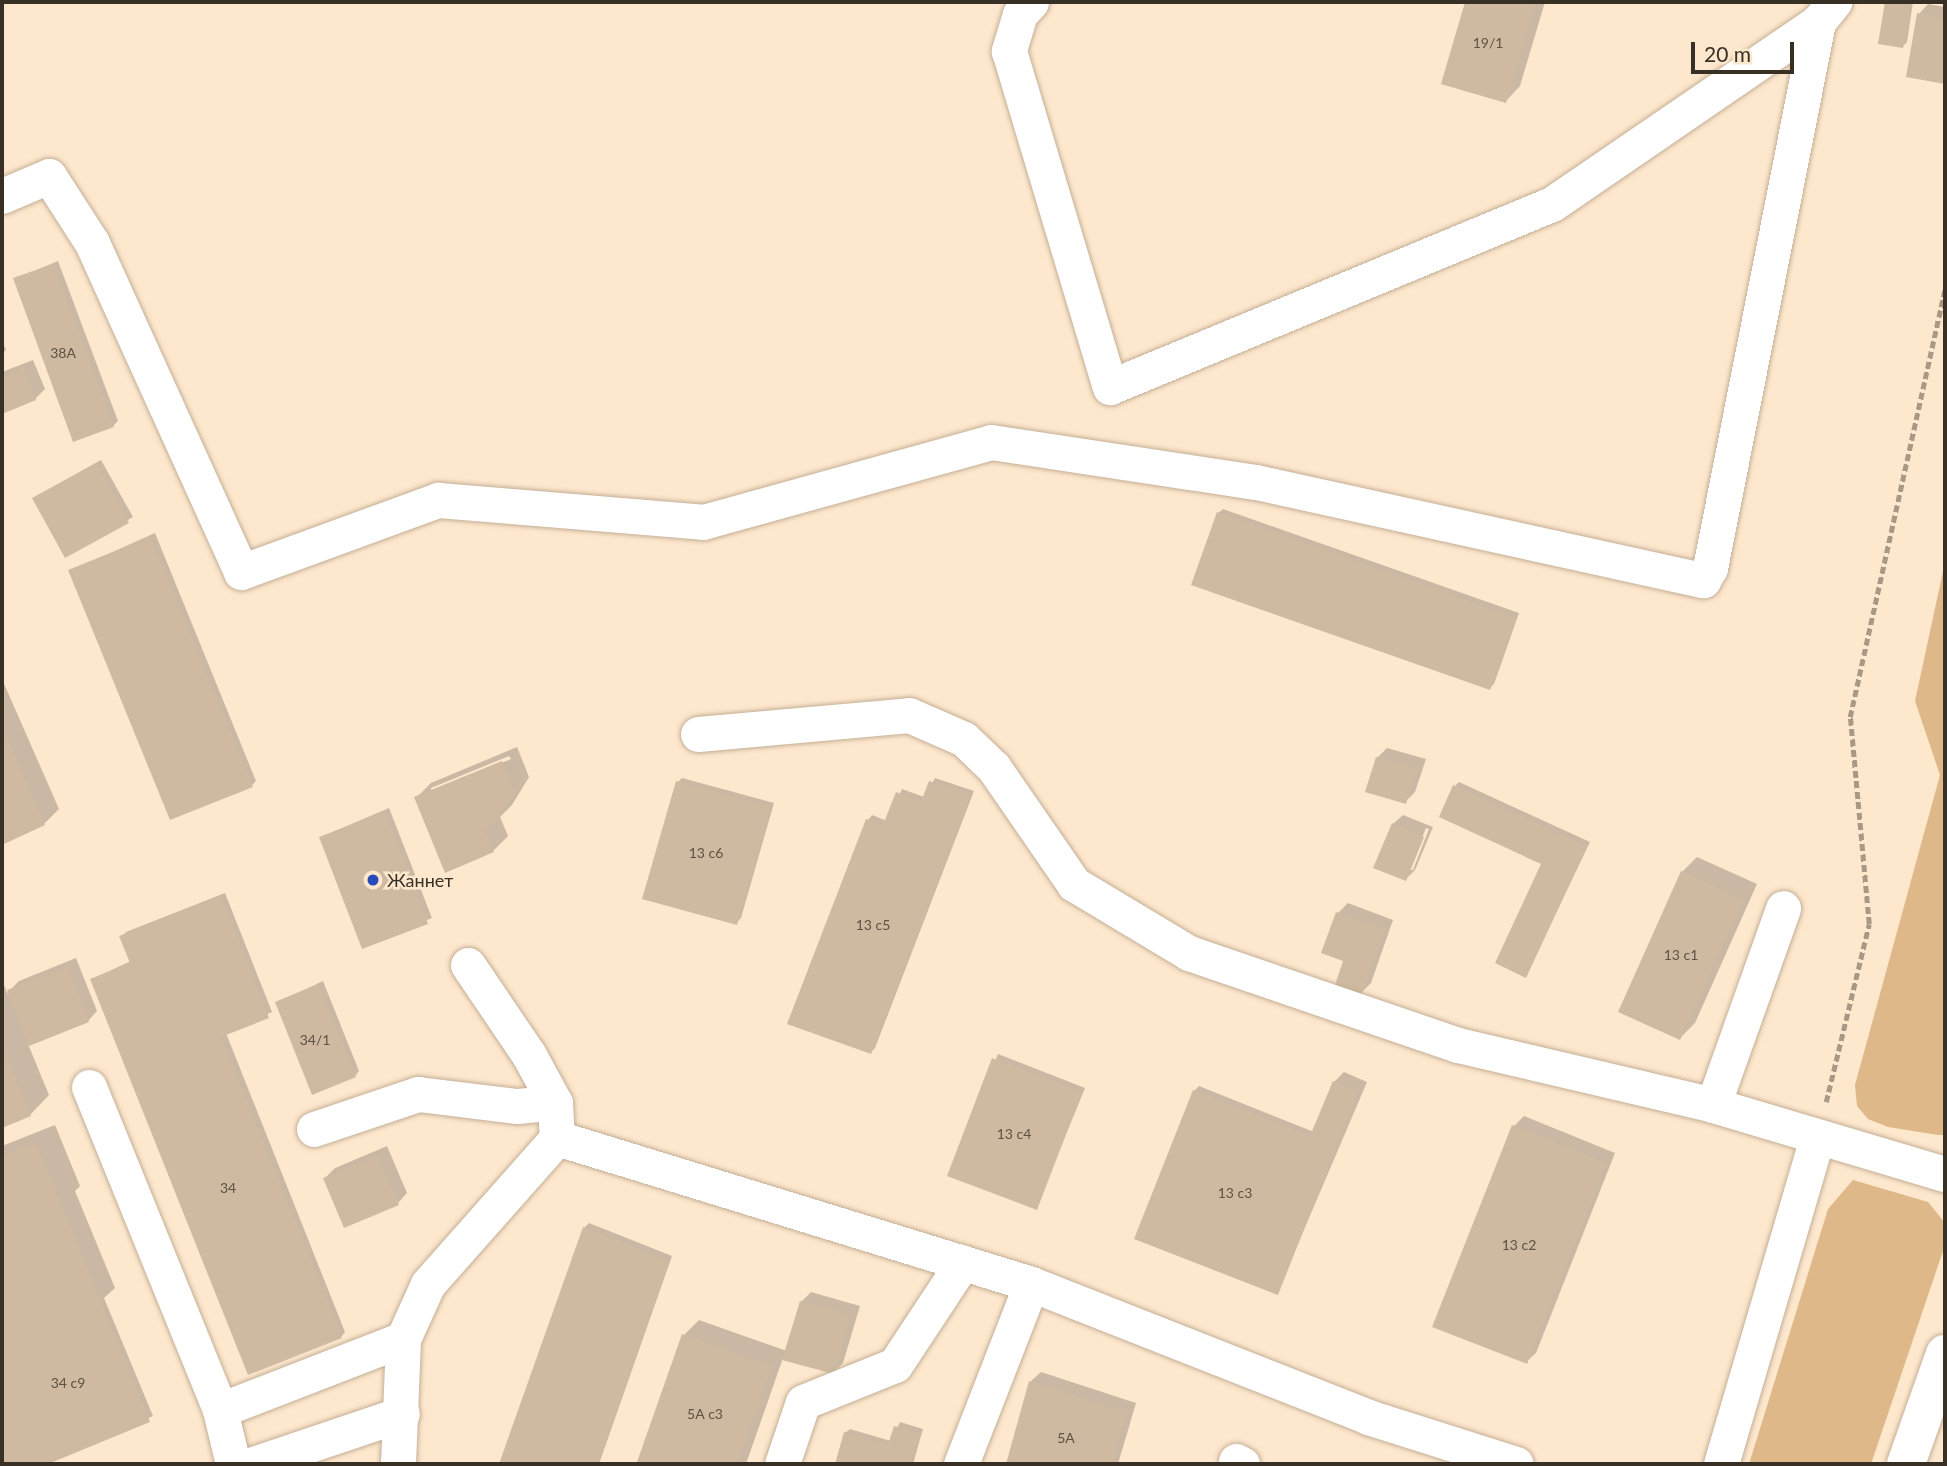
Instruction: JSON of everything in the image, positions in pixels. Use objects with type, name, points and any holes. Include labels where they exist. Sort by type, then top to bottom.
[{"type":"main road","points":[[1906,1464],[1945,1354]]},
{"type":"lane","points":[[1031,2],[1020,15],[1009,51],[1110,387],[1552,204],[1826,12]]},
{"type":"lane","points":[[2,196],[49,176],[92,243],[241,572],[438,500],[703,522],[991,442],[1256,482],[1703,580],[1710,568],[1826,12]]},
{"type":"lane","points":[[698,734],[909,715],[964,739],[994,768],[1074,884],[1189,953],[1458,1045],[1713,1105],[1945,1174]]},
{"type":"lane","points":[[1713,1105],[1783,908]]},
{"type":"lane","points":[[398,1464],[403,1339],[428,1284],[557,1138],[555,1103],[528,1055],[468,965]]},
{"type":"lane","points":[[89,1087],[220,1410],[233,1464]]},
{"type":"lane","points":[[314,1129],[418,1094],[517,1106],[555,1103]]},
{"type":"lane","points":[[1721,1464],[1818,1137]]},
{"type":"lane","points":[[557,1138],[1031,1284],[1368,1417],[1516,1464]]},
{"type":"lane","points":[[782,1464],[803,1402],[895,1365],[963,1262]]},
{"type":"lane","points":[[961,1464],[1031,1284]]},
{"type":"lane","points":[[220,1410],[403,1339]]},
{"type":"lane","points":[[253,1464],[402,1414]]},
{"type":"path","points":[[1818,1137],[1869,924],[1850,718],[1945,288]]},
{"type":"shaded area","points":[[1945,562],[1945,1135],[1938,1135],[1888,1127],[1868,1119],[1857,1106],[1855,1085],[1940,775],[1915,701]]},
{"type":"shaded area","points":[[1853,1180],[1928,1202],[1945,1223],[1945,1245],[1871,1464],[1749,1464],[1828,1209]]},
{"type":"building","points":[[1465,2],[1536,2],[1506,103],[1441,84]]},
{"type":"building","points":[[1885,2],[1911,2],[1903,48],[1878,44]]},
{"type":"building","points":[[1917,13],[1945,18],[1945,84],[1906,77]]},
{"type":"building","points":[[53,264],[114,427],[73,442],[13,278]]},
{"type":"building","points":[[24,368],[36,400],[2,414],[2,377]]},
{"type":"building","points":[[96,463],[129,523],[65,558],[32,498]]},
{"type":"building","points":[[1217,512],[1516,618],[1490,690],[1191,585]]},
{"type":"building","points":[[150,537],[253,787],[170,820],[68,570]]},
{"type":"building","points":[[2,727],[45,825],[2,845]]},
{"type":"building","points":[[1376,757],[1417,769],[1406,804],[1365,792]]},
{"type":"building","points":[[502,761],[515,792],[497,822],[484,828],[494,852],[445,873],[414,797]]},
{"type":"building","points":[[676,781],[771,807],[737,925],[642,899]]},
{"type":"building","points":[[929,781],[971,795],[871,1054],[787,1024],[866,819],[883,825],[896,792],[921,802]]},
{"type":"building","points":[[1453,785],[1587,847],[1526,978],[1495,963],[1541,864],[1439,817]]},
{"type":"building","name":"Жаннет","points":[[385,812],[428,924],[362,949],[319,837]]},
{"type":"building","points":[[1392,823],[1424,837],[1406,881],[1373,868]]},
{"type":"building","points":[[1681,871],[1744,899],[1680,1040],[1618,1012]]},
{"type":"building","points":[[221,896],[269,1018],[221,1037],[342,1338],[248,1375],[90,979],[130,963],[119,936]]},
{"type":"building","points":[[1336,912],[1385,929],[1361,995],[1335,985],[1343,961],[1321,953]]},
{"type":"building","points":[[67,967],[89,1022],[29,1046],[7,990]]},
{"type":"building","points":[[318,984],[356,1077],[312,1095],[275,1002]]},
{"type":"building","points":[[2,1046],[31,1116],[2,1128]]},
{"type":"building","points":[[992,1058],[1082,1092],[1037,1210],[947,1176]]},
{"type":"building","points":[[1333,1081],[1358,1092],[1278,1295],[1134,1239],[1193,1090],[1310,1136]]},
{"type":"building","points":[[1512,1125],[1607,1163],[1527,1364],[1432,1327]]},
{"type":"building","points":[[36,1143],[150,1422],[48,1464],[2,1464],[2,1156]]},
{"type":"building","points":[[377,1155],[399,1205],[344,1228],[323,1178]]},
{"type":"building","points":[[583,1227],[669,1261],[598,1464],[499,1464]]},
{"type":"building","points":[[800,1301],[851,1315],[834,1374],[782,1360]]},
{"type":"building","points":[[682,1334],[772,1366],[737,1464],[637,1462]]},
{"type":"building","points":[[1029,1381],[1127,1412],[1112,1464],[1006,1464]]},
{"type":"building","points":[[894,1426],[920,1433],[911,1464],[835,1464],[844,1432],[888,1445]]},
{"type":"place","name":"Жаннет","points":[[373,880]]}]
